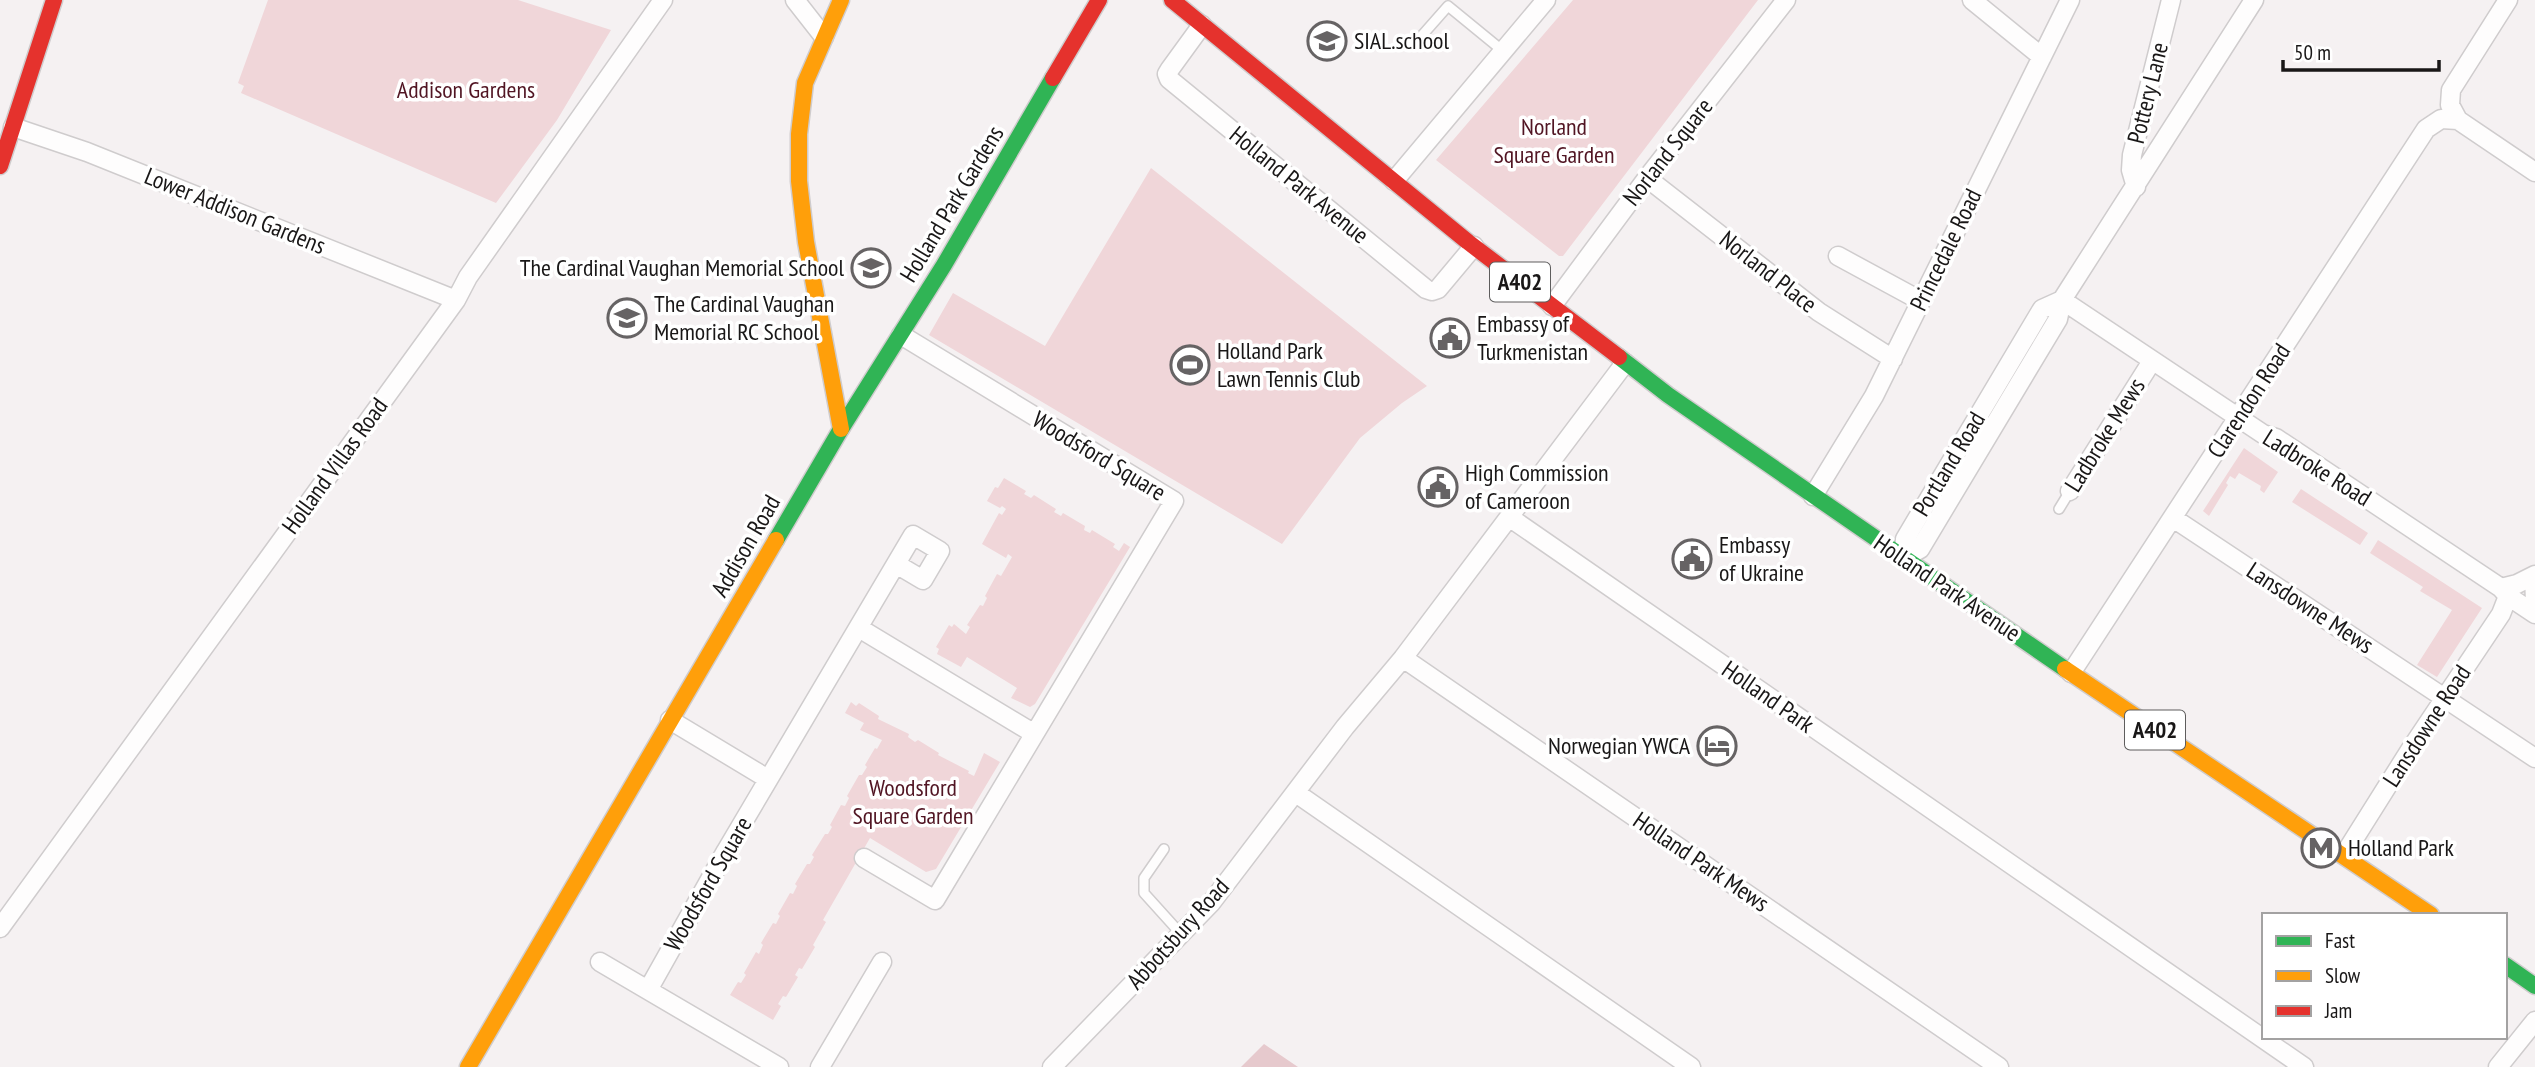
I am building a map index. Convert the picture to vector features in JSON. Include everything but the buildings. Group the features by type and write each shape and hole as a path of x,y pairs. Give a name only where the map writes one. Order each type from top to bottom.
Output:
{"main road":[{"path":"0,166 10,116 54,0"},
{"path":"841,0 805,83 799,135 799,181 806,242 841,429"},
{"name":"Holland Park Gardens","path":"841,429 901,335 1099,0"},
{"name":"Holland Park Avenue","path":"1172,0 1474,246 1625,363 2071,673 2428,913"},
{"name":"Addison Road","path":"468,1067 841,429"},
{"path":"2507,966 2535,986"}],"street":[{"name":"Holland Villas Road","path":"0,928 456,300 468,277 663,0"},
{"path":"795,0 824,37"},
{"path":"1394,181 1546,0"},
{"name":"Norland Square","path":"1552,306 1647,178 1786,0"},
{"path":"1972,0 2042,57"},
{"name":"Princedale Road","path":"1813,496 1874,396 2070,0"},
{"name":"Pottery Lane","path":"2136,187 2131,170 2132,155 2171,0"},
{"name":"Portland Road","path":"1904,558 1920,549 2058,319 2062,300 2254,0"},
{"path":"2508,0 2451,90 2450,105 2458,120 2535,172"},
{"name":"Holland Park Avenue","path":"1202,25 1170,69 1167,74 1169,79 1426,289 1438,289 1474,246"},
{"name":"Lower Addison Gardens","path":"10,116 87,152 456,300"},
{"name":"Clarendon Road","path":"2071,673 2426,129 2441,119 2458,120"},
{"name":"Norland Place","path":"1647,178 1819,312 1893,359"},
{"path":"1838,256 1921,301"},
{"name":"Ladbroke Road","path":"2062,300 2263,435 2276,438 2535,614"},
{"name":"Woodsford Square","path":"864,858 935,900 1174,500 901,335"},
{"name":"Ladbroke Mews","path":"2070,491 2152,361"},
{"path":"1625,363 1403,658 1345,727 1296,793 1691,1067"},
{"name":"Holland Park","path":"1509,517 2262,1038"},
{"name":"Lansdowne Mews","path":"2173,518 2535,758"},
{"name":"Woodsford Square","path":"648,990 768,779 896,564"},
{"path":"2505,592 2535,575 2535,602"},
{"name":"Lansdowne Road","path":"2344,855 2501,614 2505,592"},
{"path":"859,628 1033,733"},
{"name":"Holland Park Mews","path":"1403,658 1999,1067"},
{"path":"670,720 768,779"},
{"name":"Abbotsbury Road","path":"1052,1067 1211,903 1296,793"},
{"path":"820,1067 882,961"},
{"path":"600,962 779,1067"},
{"path":"2498,1067 2535,1021"},
{"name":"Holland Park","path":"2264,1039 2304,1067"}],"lane":[{"path":"1418,40 1448,6 1503,51"},
{"name":"Ladbroke Mews","path":"2059,509 2070,491"},
{"path":"1164,849 1143,878 1143,893 1181,935"}],"green space":[{"name":"Addison Gardens","path":"268,0 518,0 611,30 557,120 496,203 241,93 244,86 238,83"},
{"name":"Norland Square Garden","path":"1573,0 1758,0 1563,256 1559,256 1436,160"},
{"name":"Holland Park Lawn Tennis Club","path":"1151,168 1427,386 1360,438 1282,544 929,335 953,293 1045,346"},
{"path":"2244,448 2278,472 2264,493 2260,490 2261,486 2239,473 2235,479 2230,476 2226,483 2228,485 2209,516 2203,511"},
{"path":"1004,478 1026,491 1024,494 1031,498 1034,495 1056,509 1054,512 1061,516 1063,513 1085,526 1084,530 1090,533 1092,530 1115,544 1113,547 1119,551 1124,543 1130,547 1035,704 1030,707 1011,698 1017,688 967,657 961,667 937,654 939,649 936,647 949,625 952,627 954,624 966,634 970,627 967,625 980,605 983,606 987,598 985,596 997,574 1001,576 1012,557 1008,554 1006,558 982,544 999,513 1002,515 1006,509 987,501"},
{"path":"2301,489 2368,533 2360,545 2292,502"},
{"path":"2378,540 2482,608 2437,677 2417,665 2452,610 2420,591 2423,587 2370,553"},
{"name":"Woodsford Square Garden","path":"851,702 856,706 859,703 879,716 878,719 909,734 908,737 915,742 918,740 974,776 984,753 1000,762 936,869 926,872 870,838 823,920 826,922 813,945 815,947 802,969 799,968 795,975 798,977 786,997 783,996 778,1004 781,1006 773,1020 730,995 746,975 744,973 756,952 759,954 763,945 761,943 773,923 776,924 780,916 778,914 797,886 795,884 807,864 810,864 814,857 812,855 825,834 828,834 841,805 845,806 849,798 847,796 882,740 860,730 864,723 845,713"}],"shaded area":[{"path":"1264,1044 1298,1067 1241,1067"}],"traffic: fast":[{"path":"776,540 841,429 944,265 1053,78"},
{"path":"1619,357 1668,395 2065,669"},
{"path":"2507,966 2535,986"}],"traffic: slow":[{"path":"841,0 805,83 799,134 799,181 806,242 841,429"},
{"path":"468,1067 776,540"},
{"path":"2065,669 2428,913"}],"traffic: jam":[{"path":"0,166 54,0"},
{"path":"1053,78 1099,0"},
{"path":"1172,0 1468,242 1619,357"}],"place":[{"name":"SIAL.school","path":"1327,41"},
{"name":"The Cardinal Vaughan Memorial School","path":"871,268"},
{"name":"The Cardinal Vaughan Memorial RC School","path":"627,318"},
{"name":"Embassy of Turkmenistan","path":"1450,338"},
{"name":"Holland Park Lawn Tennis Club","path":"1190,365"},
{"name":"High Commission of Cameroon","path":"1438,487"},
{"name":"Embassy of Ukraine","path":"1692,559"},
{"name":"Norwegian YWCA","path":"1717,746"},
{"name":"Holland Park","path":"2321,848"}]}
